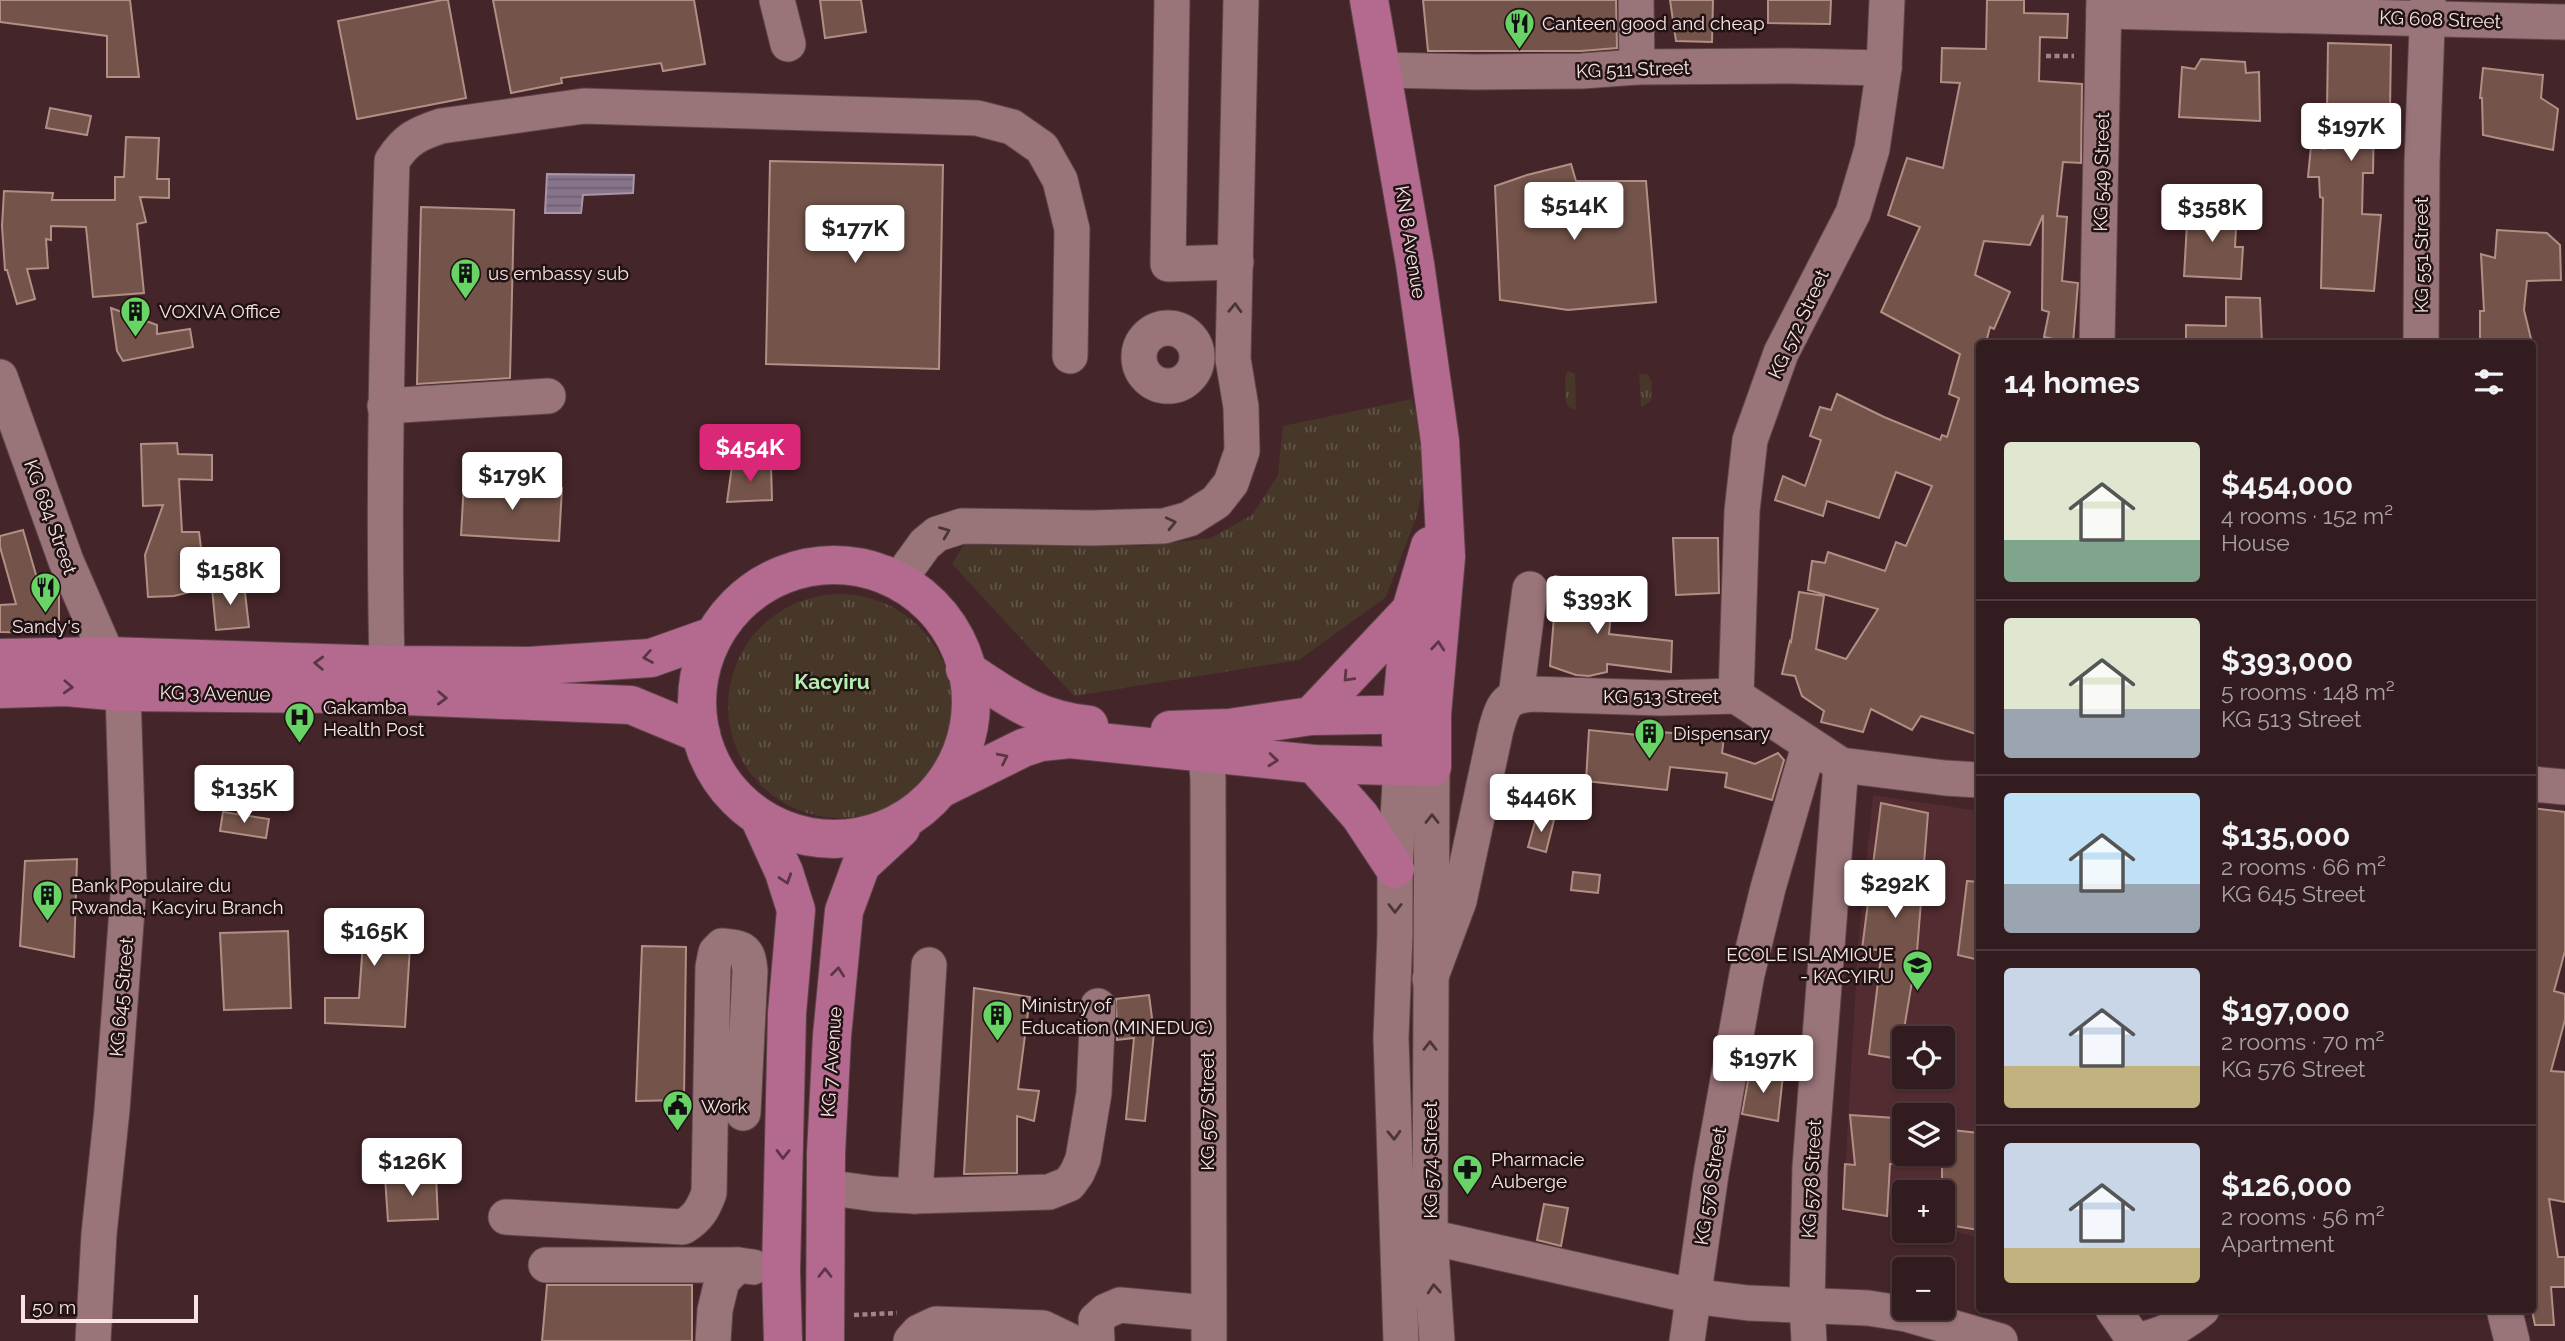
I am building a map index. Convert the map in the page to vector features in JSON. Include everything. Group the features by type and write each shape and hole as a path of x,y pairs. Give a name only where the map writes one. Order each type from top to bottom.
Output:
{"main road":[{"name":"KN 8 Avenue","path":"1369,0 1430,360 1444,486 1446,557 1417,715"},
{"name":"KN 8 Avenue","path":"1417,715 1411,610 1430,549 1444,486"},
{"path":"931,799 965,745 972,697 965,669 961,649 936,609 899,580 865,567 829,564 794,570 762,584 734,607 713,636 704,657 698,684 697,708 701,734 713,766 733,794 759,817 813,839 837,842 869,835 1023,748 1041,741 1070,739 1205,743 1273,723 1311,716 1417,715 1416,766 1314,764 1205,743 1066,723 1044,717 1018,704 965,669"},
{"path":"1311,716 1411,610"},
{"name":"KG 3 Avenue","path":"0,658 106,656 387,665 529,666 651,658 713,636"},
{"name":"KG 3 Avenue","path":"0,689 66,687 122,692 356,695 631,705 701,734"},
{"path":"1314,764 1360,816 1395,869"},
{"name":"KG 7 Avenue","path":"825,1341 825,1187 832,1036 844,911 861,865 931,799"},
{"path":"759,817 784,872 796,910 787,1013 783,1341"}],"street":[{"path":"777,0 788,44"},
{"path":"1172,0 1168,264 1236,262"},
{"path":"899,580 925,544 937,534 962,526 1164,526 1189,519 1216,502 1231,483 1242,451 1241,407 1233,359 1241,0"},
{"path":"1636,0 1637,67"},
{"name":"KG 572 Street","path":"1736,696 1742,511 1751,440 1781,353 1853,213 1872,149 1884,68 1887,0"},
{"name":"KG 608 Street","path":"2104,5 2428,9 2565,22"},
{"name":"KG 549 Street","path":"2097,340 2104,5"},
{"name":"KG 551 Street","path":"2421,340 2422,163 2428,9"},
{"name":"KG 511 Street","path":"1382,70 1542,71 1791,66 1884,68"},
{"path":"387,665 385,406 392,161 402,146 419,134 441,126 584,106 977,118 1012,128 1042,148 1060,180 1072,229 1070,356"},
{"path":"1197,359 1233,359"},
{"name":"KG 684 Street","path":"0,377 66,561 106,656"},
{"path":"385,406 548,396"},
{"path":"1523,695 1530,589"},
{"name":"KG 645 Street","path":"93,1341 99,1234 112,1110 129,883 122,692 106,656"},
{"name":"KG 513 Street","path":"1523,695 1661,698 1736,696 1841,765 1976,780"},
{"name":"KG 574 Street","path":"1430,979 1458,901 1503,706 1523,695"},
{"name":"KG 567 Street","path":"1205,743 1208,779 1208,1327"},
{"name":"KG 576 Street","path":"1687,1341 1711,1174 1747,974 1768,888 1809,746"},
{"name":"KG 578 Street","path":"1809,1341 1807,1306 1810,1167 1841,765"},
{"path":"1401,1341 1391,1038 1395,869 1416,766"},
{"name":"KG 574 Street","path":"1416,766 1430,979 1430,1237 1437,1341"},
{"path":"2536,783 2565,787"},
{"path":"915,1196 929,965"},
{"path":"825,1187 915,1196 1049,1192 1069,1184 1083,1159 1094,1093 1098,1006"},
{"path":"506,1217 683,1227 694,1221 709,1192 726,1115 784,1115"},
{"path":"1430,1237 1692,1296 1748,1303 1868,1308 1906,1314 2000,1341"},
{"path":"546,1265 737,1265 782,1271"},
{"path":"713,1341 715,1310 722,1281 737,1265"},
{"path":"1097,1341 1096,1320 1106,1311 1120,1305 1208,1327"},
{"path":"2116,1313 2136,1341 2179,1328 2197,1313"},
{"path":"2505,1313 2512,1341"},
{"path":"911,1341 919,1332 936,1324 1043,1328 1070,1341"}],"shaded area":[{"path":"547,174 634,175 633,193 583,195 581,213 545,213"},
{"name":"ECOLE ISLAMIQUE - KACYIRU","path":"1873,795 1976,811 1976,1237 1955,1231 1955,1180 1892,1180 1892,1216 1843,1209 1858,946"}],"green space":[{"path":"1568,371 1575,374 1576,409 1570,408 1566,403 1565,377"},
{"path":"1639,374 1647,374 1652,382 1651,401 1641,407"},
{"path":"1412,399 1427,464 1417,515 1386,597 1299,660 1074,696 952,564 965,543 1142,546 1211,538 1252,515 1278,475 1283,426"},
{"path":"840,594 862,596 893,607 911,619 927,635 939,653 947,673 952,706 950,728 939,759 927,777 911,793 893,805 873,813 840,818 818,816 787,805 769,793 753,777 741,759 733,739 728,706 730,684 741,653 753,635 769,619 787,607 807,599"}],"building":[{"path":"0,0 130,0 139,77 107,77 107,36 0,22"},
{"path":"448,0 466,98 357,119 338,21"},
{"path":"493,0 694,0 705,64 663,71 661,63 561,78 562,83 511,93"},
{"path":"820,0 861,0 866,32 825,38"},
{"path":"1423,0 1616,0 1617,48 1581,51 1428,51"},
{"path":"1670,0 1713,0 1712,42 1676,41"},
{"path":"1768,0 1831,0 1830,24 1768,23"},
{"path":"1987,0 2024,0 2024,13 2068,14 2067,38 2040,37 2039,81 2082,84 2081,163 2063,162 2057,216 2067,217 2062,281 2078,283 2073,340 2044,337 2049,312 2042,310 2043,215 2030,245 1984,241 1975,275 2010,292 1994,329 1990,327 1987,340 1976,340 1976,734 1921,716 1912,730 1871,709 1863,732 1821,722 1824,711 1802,696 1795,676 1782,674 1791,642 1799,592 1824,596 1816,649 1846,659 1878,609 1808,590 1812,561 1825,563 1828,552 1885,571 1896,542 1906,546 1932,486 1896,472 1879,518 1827,501 1823,516 1775,500 1783,476 1805,486 1821,440 1810,436 1820,407 1831,410 1837,394 1940,440 1942,435 1947,437 1959,398 1949,394 1960,354 1881,312 1920,227 1888,215 1907,158 1943,168 1960,83 1941,82 1942,48 1986,49"},
{"path":"2328,43 2391,45 2390,110 2374,109 2373,173 2363,173 2362,214 2381,215 2374,291 2321,288 2323,198 2320,197 2319,177 2308,177 2311,146 2325,149 2331,109 2327,109"},
{"path":"2201,59 2245,62 2246,73 2259,72 2260,121 2179,117 2182,67 2195,69"},
{"path":"2483,68 2543,75 2541,98 2558,109 2553,150 2483,135 2480,98"},
{"path":"50,108 91,116 87,135 46,128"},
{"path":"126,137 159,138 157,179 169,179 169,198 140,197 146,222 137,224 144,293 93,297 86,227 51,226 51,240 46,239 48,268 27,269 35,299 17,304 5,270 2,226 4,191 53,193 52,200 115,200 115,177 124,177"},
{"path":"770,161 943,165 939,369 766,364"},
{"path":"1571,164 1576,181 1646,181 1656,302 1568,310 1500,300 1495,186"},
{"path":"2188,206 2237,209 2235,247 2243,247 2241,279 2184,276"},
{"name":"us embassy sub","path":"421,207 514,210 510,378 417,384"},
{"path":"2497,230 2547,233 2560,245 2561,280 2527,281 2524,310 2531,340 2480,340 2480,311 2484,311 2481,254 2495,258"},
{"path":"2226,297 2260,298 2262,340 2186,340 2186,325 2226,326"},
{"name":"VOXIVA Office","path":"111,308 157,325 157,334 190,329 193,347 123,361 117,351"},
{"path":"177,443 178,454 212,455 212,480 179,479 182,532 199,532 206,588 174,596 148,597 145,555 163,505 143,506 141,444"},
{"path":"771,465 772,500 727,502 732,466"},
{"path":"464,482 562,488 559,541 461,535"},
{"path":"23,530 41,592 59,594 59,633 0,632 0,605 16,604 0,547 0,536"},
{"path":"1673,538 1718,538 1719,593 1676,595"},
{"path":"1555,576 1595,583 1589,600 1612,600 1609,634 1672,641 1671,672 1607,664 1607,672 1589,676 1576,675 1550,666"},
{"path":"244,584 249,627 216,630 212,588"},
{"path":"1639,722 1660,723 1660,732 1724,737 1722,753 1755,764 1778,753 1784,760 1772,800 1725,787 1727,773 1670,767 1667,790 1586,781 1589,730 1638,735"},
{"path":"1881,803 1928,813 1917,952 1905,1026 1892,1026 1892,1058 1869,1054 1882,950 1862,949"},
{"path":"2536,808 2565,812 2565,951 2554,991 2565,994 2565,1020 2551,1071 2565,1072 2565,1202 2549,1199 2558,1257 2565,1257 2565,1287 2551,1287 2554,1325 2535,1325 2532,1313 2536,1313"},
{"path":"223,812 269,819 266,838 220,831"},
{"path":"1537,815 1554,820 1546,852 1528,847"},
{"name":"Bank Populaire du Rwanda, Kacyiru Branch","path":"77,859 74,957 20,946 25,861"},
{"path":"1573,872 1600,875 1598,893 1571,890"},
{"path":"1967,881 1976,882 1976,959 1958,955"},
{"path":"332,910 412,914 405,1027 325,1023 325,998 359,998 363,942 328,939"},
{"path":"288,931 291,1008 224,1010 220,933"},
{"path":"642,946 686,947 684,1100 636,1101"},
{"name":"Ministry of Education (MINEDUC)","path":"974,988 1030,997 1018,1089 1039,1091 1034,1121 1017,1116 1017,1173 964,1174"},
{"path":"1149,995 1154,1033 1145,1121 1126,1119 1134,1038 1117,1040 1116,999"},
{"path":"1750,1070 1783,1075 1778,1121 1742,1114"},
{"path":"1850,1115 1892,1118 1892,1164 1887,1216 1843,1209 1845,1164 1855,1165"},
{"path":"1955,1130 1976,1133 1976,1230 1955,1226 1955,1180 1942,1180 1942,1166 1955,1166"},
{"path":"436,1175 438,1219 388,1221 385,1177"},
{"path":"1544,1204 1568,1208 1561,1246 1537,1240"},
{"path":"547,1285 692,1285 692,1341 542,1341"}],"place":[{"name":"Canteen good and cheap","path":"1519,50"},
{"name":"us embassy sub","path":"465,300"},
{"name":"VOXIVA Office","path":"136,338"},
{"name":"Sandy's","path":"46,614"},
{"name":"Gakamba Health Post","path":"300,745"},
{"name":"Dispensary","path":"1650,760"},
{"name":"Bank Populaire du Rwanda, Kacyiru Branch","path":"48,923"},
{"name":"ECOLE ISLAMIQUE - KACYIRU","path":"1917,992"},
{"name":"Ministry of Education (MINEDUC)","path":"998,1043"},
{"name":"Work","path":"678,1133"},
{"name":"Pharmacie Auberge","path":"1468,1197"}],"district":[{"name":"Kacyiru","path":"832,682"}]}
